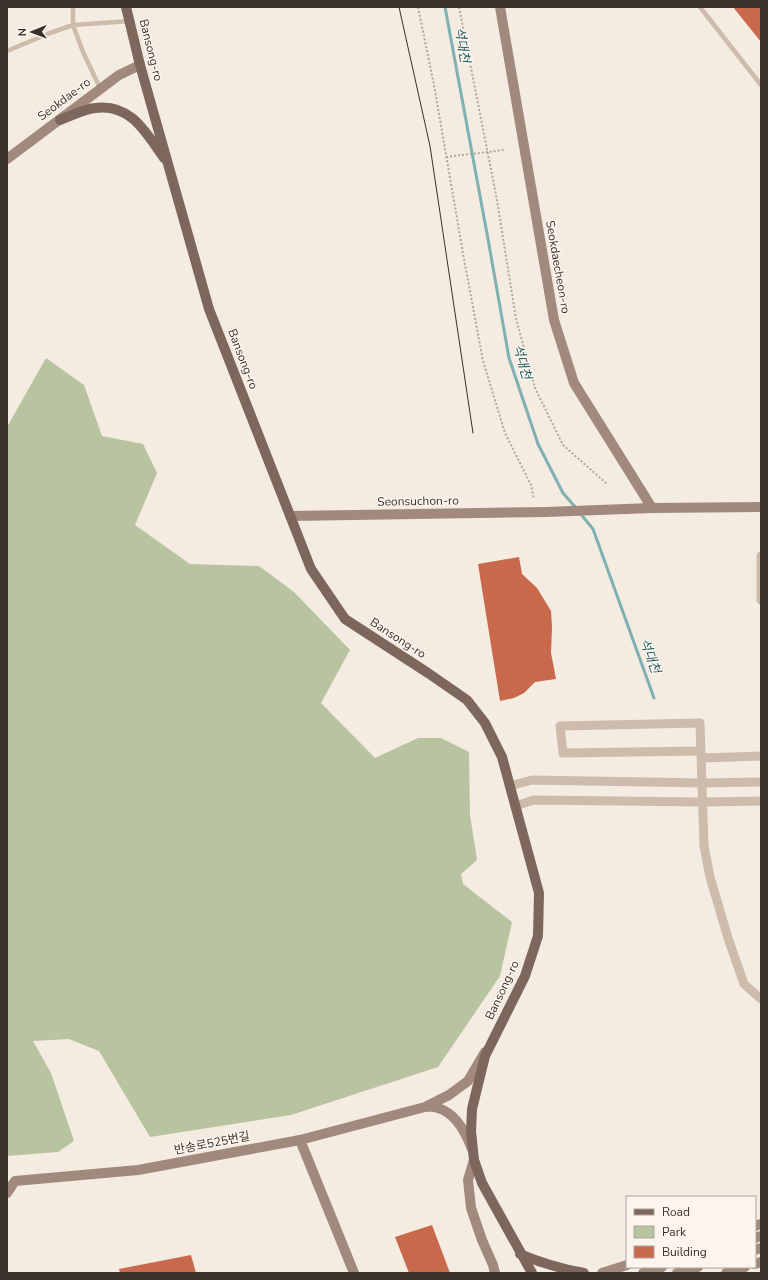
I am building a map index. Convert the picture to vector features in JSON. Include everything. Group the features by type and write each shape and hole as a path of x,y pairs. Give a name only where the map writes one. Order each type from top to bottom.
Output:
{"main road":[{"name":"Bansong-ro","path":"126,7 140,65 209,308 310,569 345,619 467,700 485,723 502,757 539,893 538,936 526,976 485,1056 472,1109 471,1131 473,1155 482,1183 520,1254 532,1273"},
{"name":"Seokdaecheon-ro","path":"500,7 554,320 574,383 652,508"},
{"name":"Seokdae-ro","path":"7,159 119,74 140,65"},
{"path":"60,120 95,108 111,108 121,110 131,116 138,123 168,164"},
{"path":"652,508 761,507"},
{"name":"Seonsuchon-ro","path":"290,516 546,512 652,508"},
{"path":"425,1107 449,1095 468,1081 490,1045"},
{"path":"425,1107 437,1107 448,1112 464,1132 473,1155 468,1180 471,1208 495,1273"},
{"name":"반송로525번길","path":"7,1193 15,1181 138,1170 300,1140 425,1107"},
{"path":"300,1140 354,1273"},
{"path":"520,1254 562,1269 584,1273"},
{"path":"602,1273 626,1265"},
{"path":"643,1273 659,1268"},
{"path":"677,1273 694,1268"},
{"path":"726,1273 742,1268"}],"street":[{"path":"761,556 761,600"},
{"path":"761,756 701,754 563,753 560,726 700,723 701,754 703,783 704,846 710,877 728,938 744,984 761,999"},
{"path":"510,786 532,780 703,783 761,782"},
{"path":"515,806 534,800 703,802 761,801"}],"lane":[{"path":"73,7 73,25 83,52 100,88"},
{"path":"700,7 761,85"},
{"path":"7,51 73,25 130,21"}],"path":[{"path":"418,7 434,85 484,362 505,433 531,485 534,499"},
{"path":"459,7 497,200 516,319 535,388 563,445 607,484"},
{"path":"446,157 504,150"}],"green space":[{"path":"46,358 84,385 102,436 143,444 157,473 135,525 190,564 259,566 294,592 350,650 321,703 375,758 418,738 441,738 469,752 470,815 477,860 461,874 463,884 512,922 500,976 438,1067 291,1115 150,1137 99,1051 69,1039 33,1041 51,1073 74,1141 58,1152 7,1156 7,427"}],"building":[{"path":"733,7 761,7 761,42"},
{"path":"519,557 522,574 537,588 551,611 551,653 556,679 535,682 524,693 514,698 500,701 478,564"},
{"path":"432,1225 450,1273 409,1273 395,1237"},
{"path":"191,1255 196,1273 120,1273 119,1269"}],"waterway":[{"name":"석대천","path":"445,7 509,358 538,444 563,493 576,508"},
{"name":"석대천","path":"579,512 593,529 654,698"}],"tram line":[{"path":"399,7 430,146 473,433"}]}
